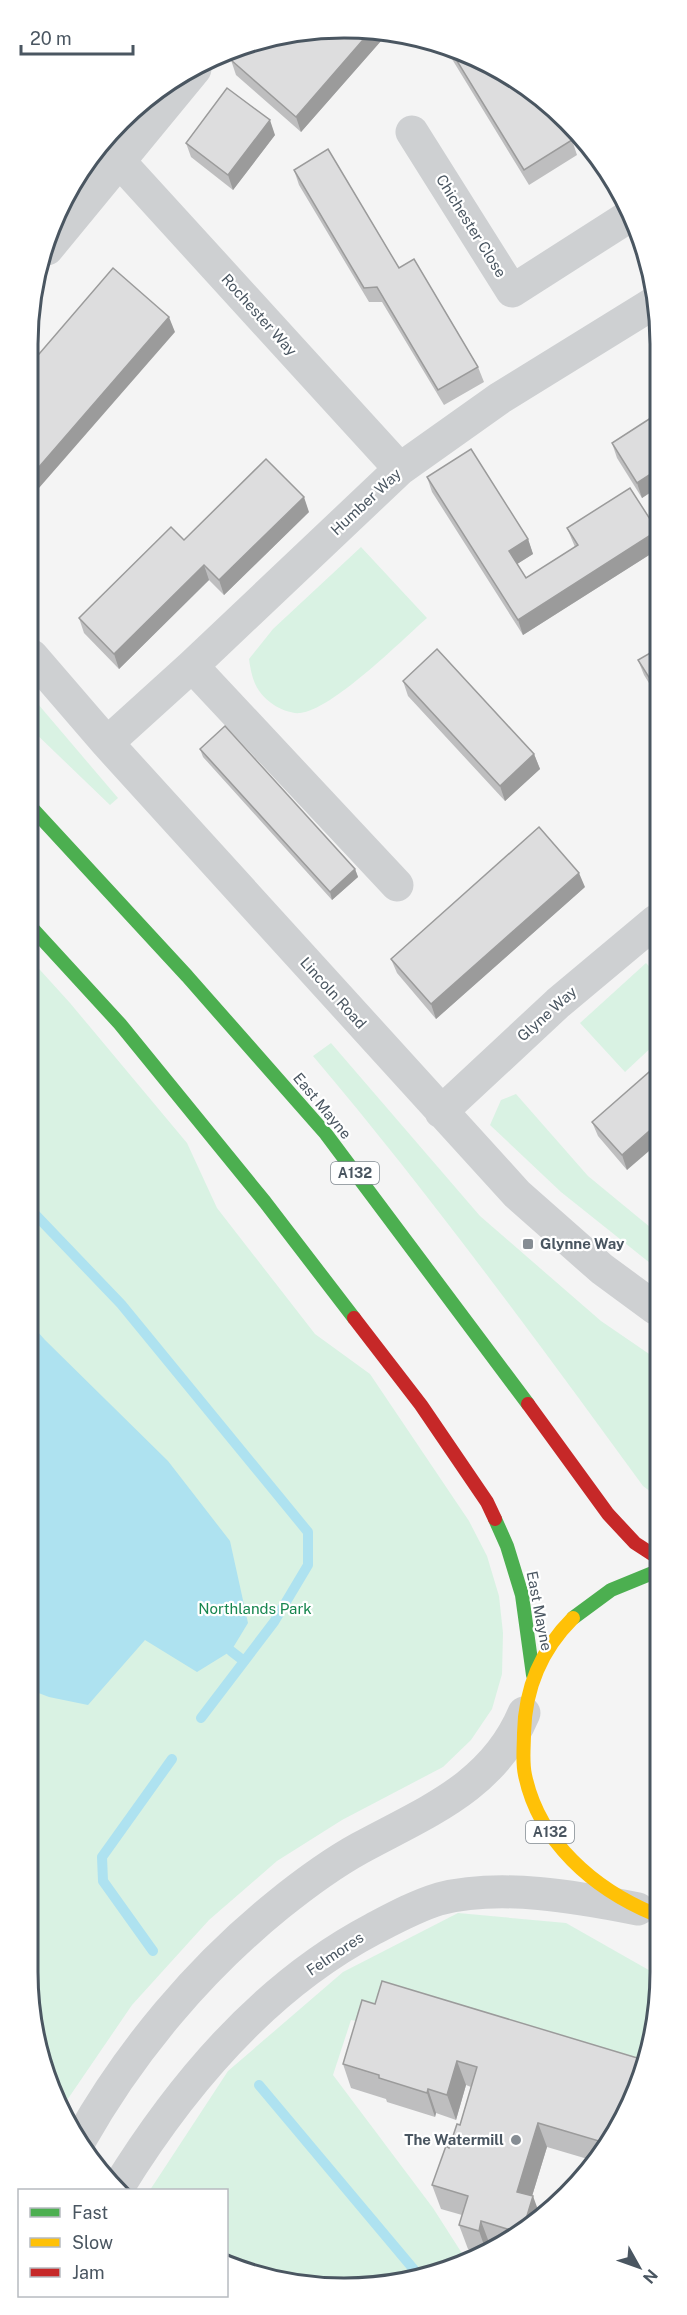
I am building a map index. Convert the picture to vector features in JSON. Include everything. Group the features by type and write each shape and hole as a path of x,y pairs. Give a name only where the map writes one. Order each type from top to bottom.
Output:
{"main road":[{"name":"East Mayne","path":"38,815 187,976 326,1134 475,1330 608,1514 634,1544 650,1553"},
{"name":"East Mayne","path":"38,935 120,1024 265,1202 426,1412 488,1502 507,1546 522,1595 533,1675"},
{"name":"A132","path":"648,1912 601,1887 562,1851 540,1817 525,1775 524,1713 533,1675 550,1644 570,1622 619,1585 650,1574"}],"street":[{"path":"60,228 111,153 178,86"},
{"name":"Chichester Close","path":"412,132 512,291 623,220"},
{"name":"Rochester Way","path":"111,153 400,470"},
{"name":"Humber Way","path":"107,743 400,470 500,398 647,307"},
{"name":"Lincoln Road","path":"38,663 107,743 517,1194 602,1269 650,1304"},
{"path":"192,666 397,885"},
{"name":"Glyne Way","path":"441,1112 558,1003 650,926"},
{"path":"84,2133 144,2043 244,1934 278,1905 335,1863 433,1809 478,1778 507,1747 524,1713"},
{"name":"Felmores","path":"122,2182 161,2123 190,2085 256,2013 323,1959 387,1921 440,1899 470,1894 547,1895 579,1898 648,1912"}],"green space":[{"path":"361,547 427,618 366,673 330,700 314,709 300,713 279,708 259,691 253,680 249,659 273,629"},
{"path":"38,704 118,798 110,805 38,736"},
{"path":"646,963 650,967 650,1049 625,1072 580,1023"},
{"name":"Northlands Park","path":"38,968 187,1143 217,1208 315,1334 370,1374 469,1521 487,1556 499,1596 503,1633 502,1674 492,1709 471,1740 443,1767 342,1820 277,1861 209,1920 132,2005 66,2101 48,2051 38,1992"},
{"path":"331,1043 480,1216 601,1321 650,1355 650,1491 643,1486 441,1214 313,1056"},
{"path":"516,1094 588,1176 650,1227 650,1263 561,1192 490,1125 501,1100"},
{"path":"458,1913 566,1923 650,1971 644,2031 630,2079 351,2020 333,2075 433,2208 462,2254 403,2272 344,2278 284,2272 228,2255 228,2189 151,2189 228,2071 343,1972"}],"water":[{"path":"38,1332 168,1461 230,1541 248,1623 231,1651 197,1672 145,1640 88,1705 38,1693"}],"building":[{"path":"323,38 365,38 296,117 231,60 284,43"},
{"path":"456,59 514,89 545,113 572,140 524,170"},
{"path":"227,88 270,120 228,175 186,143"},
{"path":"328,149 399,268 414,259 478,367 438,390 377,287 364,288 294,170"},
{"path":"113,268 169,317 38,468 38,355"},
{"path":"650,419 650,475 637,483 612,443"},
{"path":"471,449 528,539 509,551 526,578 578,545 567,528 630,488 650,519 650,535 518,620 427,477"},
{"path":"266,459 304,497 219,580 204,565 114,654 79,618 171,527 184,540"},
{"path":"437,649 534,754 500,786 403,681"},
{"path":"650,653 650,679 638,660"},
{"path":"225,726 355,869 330,892 200,749"},
{"path":"539,827 579,873 431,1004 391,959"},
{"path":"650,1071 650,1130 622,1155 592,1122"},
{"path":"382,1981 637,2058 618,2107 599,2141 538,2123 517,2192 533,2196 527,2216 508,2229 481,2221 479,2231 459,2225 468,2196 432,2185 446,2146 449,2148 457,2124 460,2125 477,2067 457,2061 447,2095 428,2089 427,2093 343,2064 362,2000 375,2004"}],"waterway":[{"path":"38,1217 121,1304 308,1532 308,1565 274,1622 201,1718"},
{"path":"231,1651 244,1661"},
{"path":"153,1951 103,1881 102,1857 172,1759"},
{"path":"259,2085 414,2269"}],"traffic: fast":[{"path":"38,815 187,976 326,1134 528,1404"},
{"path":"38,935 120,1024 265,1202 354,1318"},
{"path":"495,1519 507,1546 522,1595 533,1675"},
{"path":"573,1618 611,1590 650,1574"}],"traffic: slow":[{"path":"573,1618 552,1643 532,1685 525,1716 523,1760 525,1775 532,1799 543,1821 556,1842 572,1860 610,1891 650,1912"}],"traffic: jam":[{"path":"354,1318 421,1405 487,1502 495,1519"},
{"path":"528,1404 608,1514 635,1543 650,1553"}],"place":[{"name":"Glynne Way","path":"528,1244"},
{"name":"The Watermill","path":"516,2140"}]}
